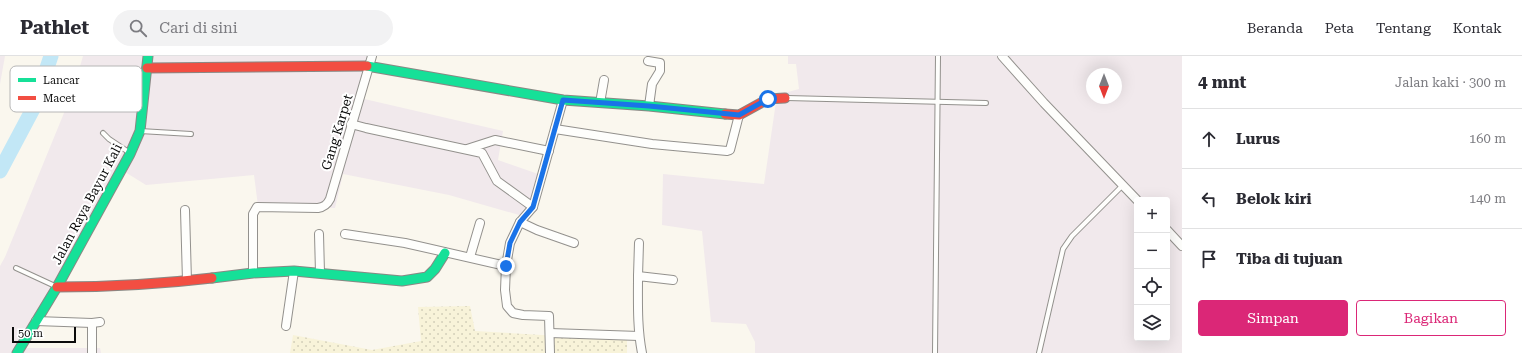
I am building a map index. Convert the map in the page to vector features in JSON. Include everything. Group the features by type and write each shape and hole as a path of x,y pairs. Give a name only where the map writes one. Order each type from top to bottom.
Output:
{"street":[{"name":"Jalan Raya Bayur Kali","path":"17,353 57,288 130,154 140,131 148,56"},
{"name":"Gang Karpet","path":"253,273 253,214 257,206 323,208 330,199 372,56"},
{"path":"1002,56 1044,103 1134,197"},
{"path":"648,61 660,63 660,71 652,84 649,106"},
{"path":"147,68 369,66 563,100 649,106 739,115 768,99 785,98"},
{"path":"600,103 604,80"},
{"path":"550,353 549,316 513,313 507,306 505,290 506,266 510,243 520,222 533,207 563,100"},
{"path":"555,129 652,144 728,151 730,150 739,115"},
{"path":"351,124 482,153 497,181 533,207"},
{"path":"465,149 495,140 549,151"},
{"path":"184,210 186,281"},
{"path":"520,222 537,230 574,243"},
{"path":"470,257 480,223"},
{"path":"1170,233 1182,246"},
{"path":"319,234 320,272"},
{"path":"345,234 405,243 506,266"},
{"path":"639,243 639,336 642,353"},
{"path":"57,288 186,281 253,273 294,271 320,272 402,281 427,277 445,253"},
{"path":"286,326 294,271"},
{"path":"638,276 673,280"},
{"path":"36,321 96,322 92,353"},
{"path":"550,326 639,336"}],"lane":[{"path":"935,353 938,56"},
{"path":"785,98 986,103"},
{"path":"140,131 191,134"},
{"path":"102,132 130,154"},
{"path":"1039,353 1063,249 1072,236 1122,186"},
{"path":"16,268 57,288"}],"shaded area":[{"path":"0,56 5,56 0,84"},
{"path":"83,56 372,56 360,98 503,131 498,160 541,175 526,217 449,195 343,174 335,208 258,206 254,175 146,185 125,172 24,348 100,348 101,353 0,353 0,266 64,112 142,112 142,66 80,66"},
{"path":"788,56 1182,56 1182,353 755,353 755,342 746,324 711,322 702,231 662,225 663,174 764,184 777,95 799,89 796,64 788,64"},
{"path":"470,306 475,331 627,340 627,353 290,353 293,335 372,350 421,341 418,307"}],"waterway":[{"path":"48,66 51,56"},
{"path":"0,171 31,112"}],"traffic: fast":[{"path":"17,353 57,287 130,154 140,131 148,56"},
{"path":"367,66 563,100 649,106 725,114"},
{"path":"212,278 253,273 294,271 402,281 427,277 435,269 445,253"}],"traffic: jam":[{"path":"147,68 367,66"},
{"path":"725,114 739,115 768,99 785,98"},
{"path":"57,287 135,285 212,278"}],"route":[{"path":"506,266 510,243 520,222 533,207 563,100 649,106 739,115 768,99"}]}
